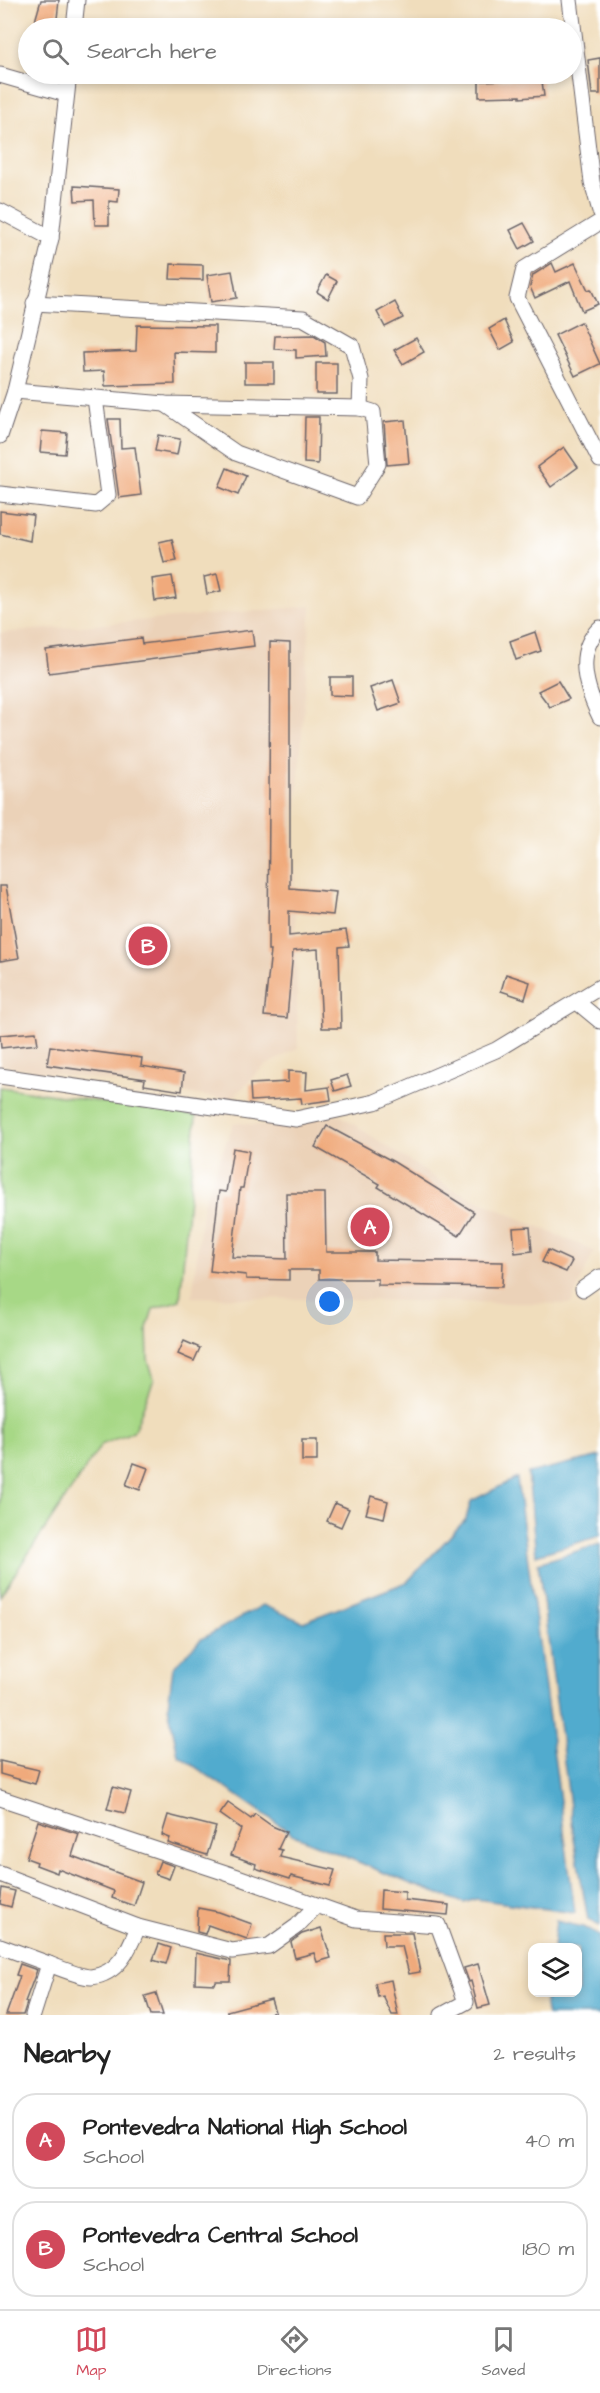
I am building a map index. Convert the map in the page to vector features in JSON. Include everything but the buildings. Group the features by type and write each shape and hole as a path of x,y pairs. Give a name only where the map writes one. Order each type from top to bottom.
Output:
{"street":[{"path":"75,18 77,0"},
{"path":"570,0 572,18"},
{"path":"0,75 18,80"},
{"path":"31,84 66,94"},
{"path":"0,436 15,391 51,238 68,84"},
{"path":"580,84 592,182 600,211"},
{"path":"0,211 51,238"},
{"path":"600,222 524,269 517,298 600,460"},
{"path":"34,303 303,318 352,346 361,379 360,408"},
{"path":"15,391 165,404 360,408 373,412 378,464 357,497 236,453 165,404"},
{"path":"0,494 96,505 108,495 95,398"},
{"path":"600,628 593,634 584,657 588,694 600,717"},
{"path":"0,1076 296,1119 375,1102 496,1050 600,987"},
{"path":"577,1002 600,1021"},
{"path":"583,1289 600,1277"},
{"path":"0,1798 356,1919 438,1924 466,2002 442,2015"},
{"path":"0,1874 138,1927 232,1951 269,1946 297,1926 316,1906"},
{"path":"0,1946 49,1965 90,1977 112,1970 126,1956 138,1927"},
{"path":"33,2015 49,1965"}],"shaded area":[{"path":"311,606 294,845 298,1048 262,1068 231,1100 0,1065 0,633"},
{"path":"340,1115 450,1188 594,1251 571,1304 192,1297 203,1204 234,1122 264,1126"}],"green space":[{"path":"0,1087 196,1116 180,1300 153,1309 147,1328 148,1359 154,1379 134,1431 101,1445 0,1596"}],"water":[{"path":"600,1456 600,1536 536,1555 528,1473"},
{"path":"517,1478 575,1913 476,1899 464,1903 411,1884 296,1836 178,1755 168,1706 173,1668 201,1639 263,1605 303,1622 407,1582 466,1519 471,1501"},
{"path":"600,1544 600,1926 588,1920 575,1845 538,1563"},
{"path":"556,1921 583,1927 600,1936 600,2015 547,2015 546,1997 582,1997 582,1943 553,1943"}],"place":[{"name":"Pontevedra Central School","path":"148,946"},
{"name":"Pontevedra National High School","path":"370,1227"}]}
